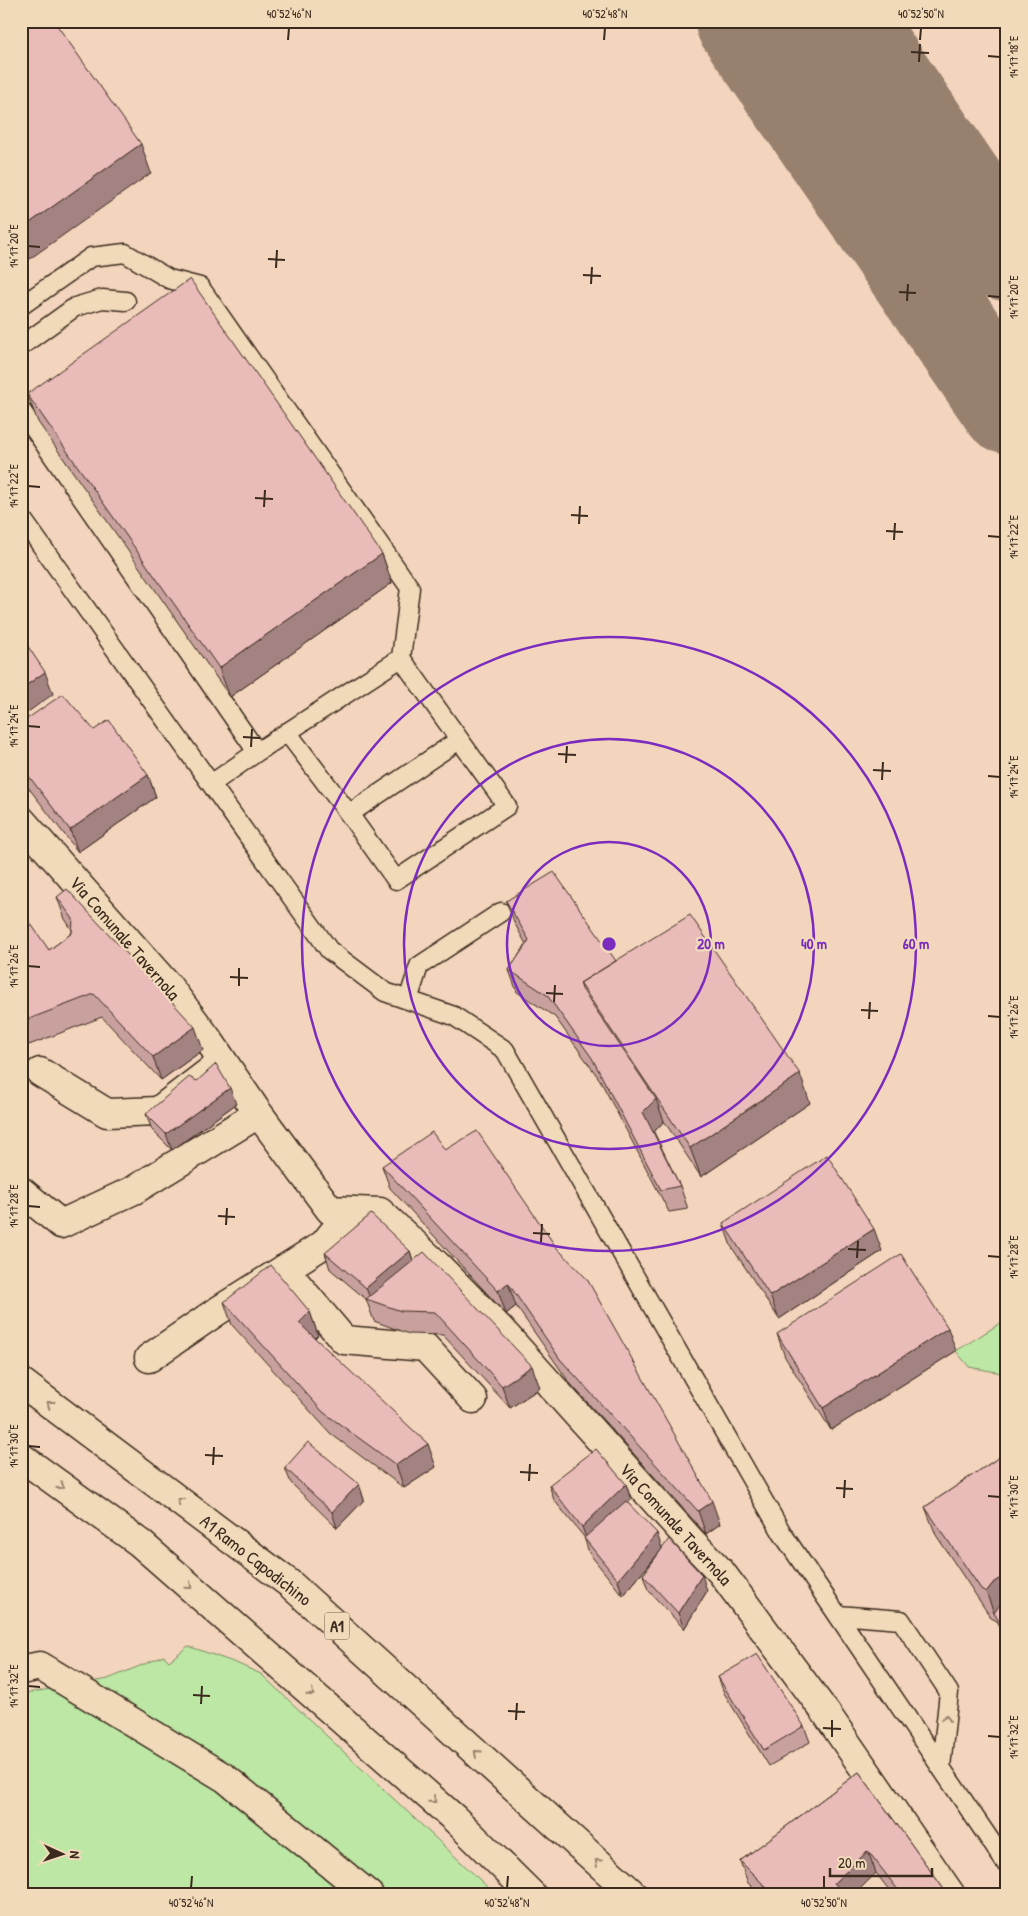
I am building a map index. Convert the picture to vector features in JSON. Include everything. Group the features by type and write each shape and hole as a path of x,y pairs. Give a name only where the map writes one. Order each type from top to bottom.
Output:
{"main road":[{"name":"Via Comunale Tavernola","path":"21,820 168,986 210,1042 258,1114 330,1210 380,1212 437,1265 502,1331 692,1542 722,1572 826,1713 951,1895"},
{"path":"40,1072 108,1114 158,1111 222,1062"},
{"path":"21,1191 61,1224 134,1190 258,1114"},
{"path":"149,1358 324,1244 349,1212"},
{"path":"284,1269 344,1340 425,1347 473,1399"},
{"name":"A1 Ramo Capodichino","path":"21,1382 290,1584 634,1895"},
{"path":"21,1457 140,1543 455,1819 532,1895"},
{"path":"21,1670 40,1666 225,1778 369,1895"}],"lane":[{"path":"21,306 92,257 125,254 169,279 200,287 410,588 401,658 507,806 396,880 288,732"},
{"path":"21,346 75,306 102,298 126,302"},
{"path":"21,410 257,752"},
{"path":"21,517 329,950 385,992 454,1016 505,1050 782,1533 1007,1865"},
{"path":"211,784 401,658"},
{"path":"349,814 460,740"},
{"path":"408,1000 419,966 501,912"},
{"path":"838,1615 900,1620 948,1692 941,1767"}],"green space":[{"path":"1007,1319 1007,1374 969,1367 956,1351"},
{"path":"188,1646 261,1674 496,1895 21,1895 21,1694 108,1679 164,1656 169,1661"}],"building":[{"path":"21,21 54,21 141,144 21,229"},
{"path":"190,279 382,554 219,668 27,394"},
{"path":"21,636 45,672 21,689"},
{"path":"63,694 94,730 109,720 148,775 70,830 21,766 21,723"},
{"path":"554,872 616,961 580,983 582,989 656,1099 643,1112 680,1186 661,1190 592,1058 547,995 509,970 529,940 506,901"},
{"path":"67,889 195,1027 153,1057 94,994 21,1022 21,916 24,914 49,950 72,933 73,919 57,897"},
{"path":"690,915 800,1074 690,1148 580,983"},
{"path":"216,1064 230,1088 166,1134 146,1114 189,1077 197,1081"},
{"path":"477,1131 556,1247 587,1279 712,1501 698,1511 560,1359 508,1283 498,1291 382,1166 432,1132 445,1150"},
{"path":"827,1155 874,1229 770,1296 723,1223"},
{"path":"371,1214 410,1251 366,1288 325,1253"},
{"path":"424,1252 532,1366 502,1386 435,1312 401,1311 366,1299"},
{"path":"901,1254 948,1328 823,1408 777,1334"},
{"path":"271,1265 310,1312 299,1323 428,1444 396,1465 323,1412 224,1302"},
{"path":"308,1442 359,1484 332,1512 285,1468"},
{"path":"596,1449 626,1484 582,1527 549,1485"},
{"path":"1007,1452 1007,1574 994,1582 986,1592 981,1589 925,1507"},
{"path":"626,1501 657,1533 618,1580 584,1538"},
{"path":"669,1539 702,1575 678,1613 643,1575"},
{"path":"1001,1603 1007,1611 1007,1634 994,1613"},
{"path":"757,1654 804,1726 764,1750 718,1677"},
{"path":"859,1772 948,1895 902,1895 868,1851 834,1883 846,1895 774,1895 740,1861"}],"taxiway":[{"path":"741,21 1007,407"},
{"path":"847,21 1007,255"}]}
